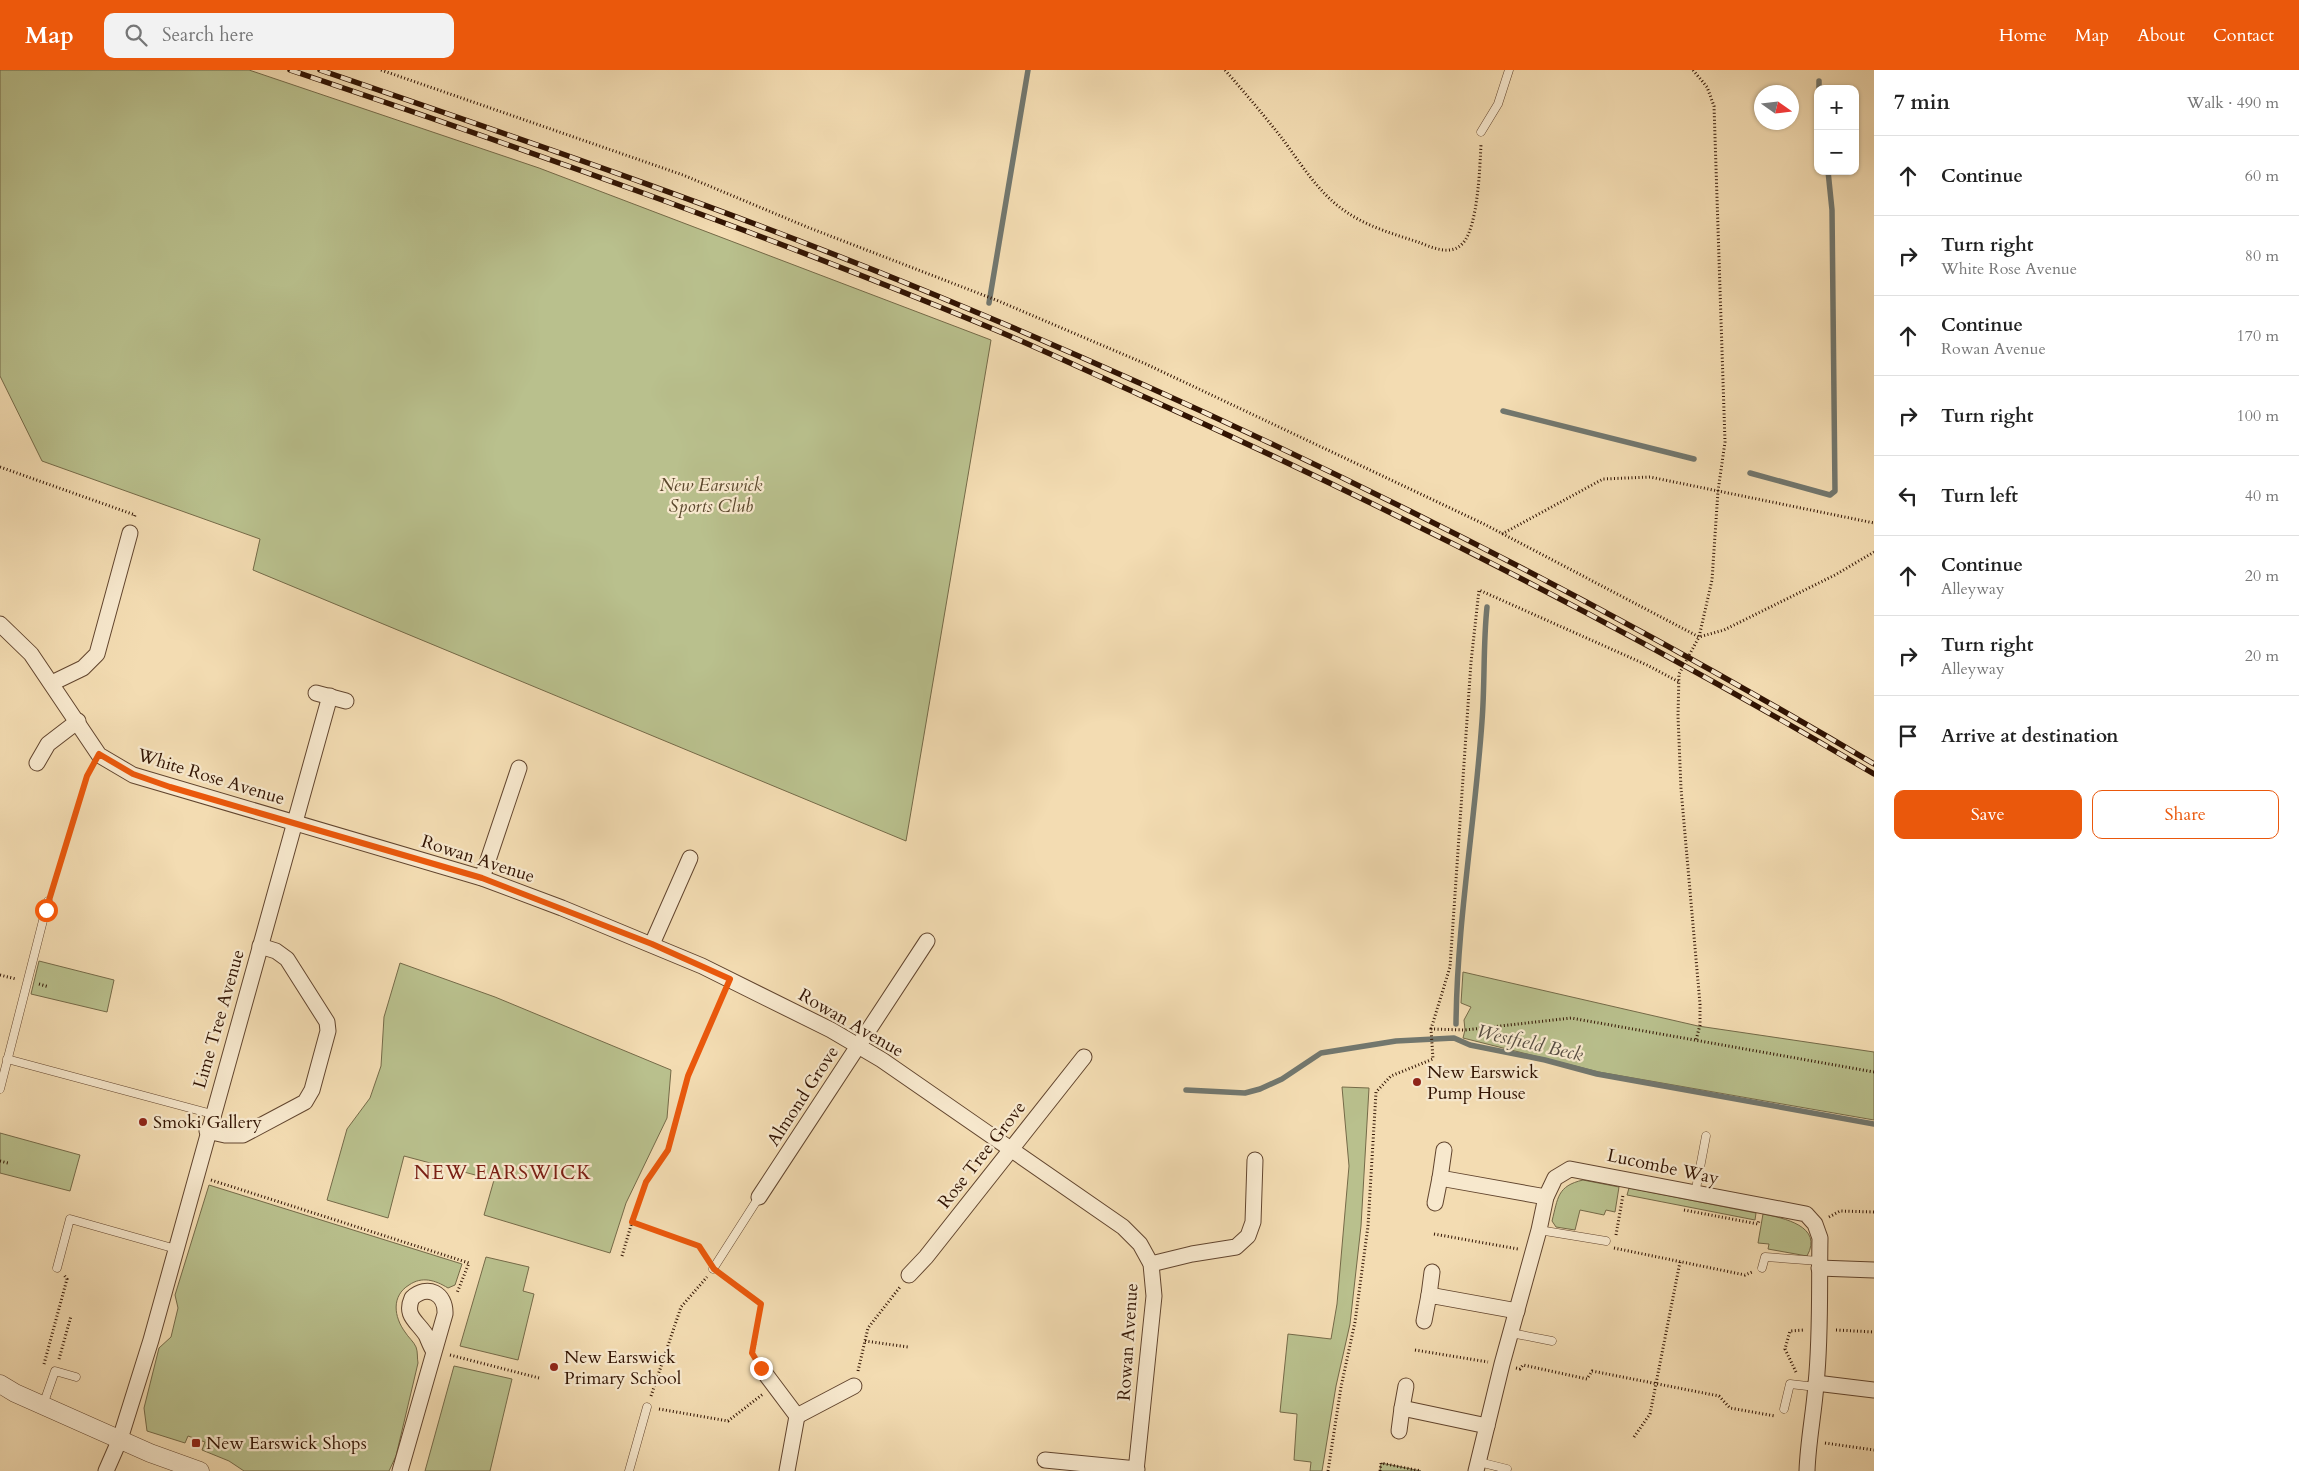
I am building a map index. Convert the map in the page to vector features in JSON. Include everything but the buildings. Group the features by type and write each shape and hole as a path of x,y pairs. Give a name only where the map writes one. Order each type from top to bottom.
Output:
{"street":[{"path":"52,684 84,668 97,654 130,533"},
{"name":"White Rose Avenue","path":"0,624 31,654 99,754 133,774 294,822"},
{"name":"Lime Tree Avenue","path":"106,1471 120,1439 176,1249 207,1131 294,822 323,695 346,701"},
{"path":"37,764 48,744 78,722"},
{"path":"482,878 519,768"},
{"name":"Rowan Avenue","path":"294,822 482,878 652,944 730,979 859,1046 882,1060 1123,1227 1140,1244 1151,1264 1154,1296 1137,1470 1045,1460"},
{"path":"652,944 690,858"},
{"name":"Almond Grove","path":"759,1197 927,941"},
{"path":"207,1131 226,1135 243,1135 305,1102 312,1090 328,1031 327,1022 287,960 276,951 260,946"},
{"name":"Rose Tree Grove","path":"909,1275 926,1257 1084,1057"},
{"path":"1435,1203 1444,1150"},
{"path":"1151,1264 1192,1254 1236,1247 1248,1236 1253,1222 1255,1160"},
{"name":"Lucombe Way","path":"1478,1466 1510,1332 1534,1249 1546,1197 1555,1178 1570,1169 1806,1214 1815,1224"},
{"path":"1440,1178 1546,1197"},
{"path":"1807,1471 1808,1441 1816,1385 1820,1238 1815,1224"},
{"path":"1819,1265 1874,1270"},
{"path":"1424,1320 1432,1272"},
{"path":"400,1471 445,1307 440,1296 429,1291 417,1294 409,1304 410,1317 426,1335 433,1350"},
{"path":"1428,1295 1517,1311"},
{"path":"761,1368 797,1416 787,1471"},
{"path":"0,1384 120,1439 200,1471"},
{"path":"1816,1385 1874,1390"},
{"path":"797,1416 854,1386"},
{"path":"1399,1431 1406,1386"},
{"path":"1402,1408 1487,1426"}],"lane":[{"path":"1481,132 1498,104 1509,70"},
{"path":"0,1089 48,901"},
{"path":"7,1059 212,1114"},
{"path":"1695,1194 1706,1136"},
{"path":"714,1269 759,1197"},
{"path":"56,1268 70,1219 176,1249"},
{"path":"1539,1230 1606,1241"},
{"path":"1762,1268 1765,1256 1819,1265"},
{"path":"1510,1332 1552,1341"},
{"path":"43,1405 55,1371 76,1377"},
{"path":"1784,1409 1790,1384 1816,1385"},
{"path":"629,1471 633,1445 647,1407"},
{"path":"1478,1466 1508,1469"}],"path":[{"path":"381,70 683,175 996,300 1146,364 1330,450 1501,534 1699,637 1724,630 1835,575 1874,552"},
{"path":"1225,70 1279,135 1321,190 1344,211 1374,227 1435,249 1450,251 1463,243 1470,227 1479,185 1481,132"},
{"path":"1693,70 1707,88 1714,106 1725,403 1725,442 1718,491 1712,580 1699,637 1679,674 1678,716 1681,789 1700,1004 1700,1025 1696,1040"},
{"path":"0,467 135,515 130,533"},
{"path":"1501,534 1603,480 1650,477 1874,523"},
{"path":"1328,1471 1341,1387 1355,1322 1368,1226 1376,1092 1391,1076 1433,1059 1431,1030 1450,967 1471,662 1479,590 1639,661 1679,682"},
{"path":"48,901 87,776 99,754"},
{"path":"622,1256 646,1182 668,1150 688,1076 730,979"},
{"path":"1431,1030 1465,1030 1572,1018 1874,1072"},
{"path":"0,1161 8,1163"},
{"path":"196,1176 469,1263 457,1294 445,1307"},
{"path":"1626,1179 1614,1248 1744,1275 1762,1268"},
{"path":"1815,1224 1840,1211 1874,1212"},
{"path":"632,1222 699,1246 714,1269 761,1304 752,1353 761,1368"},
{"path":"1434,1234 1524,1250 1525,1247 1534,1249"},
{"path":"1634,1437 1650,1414 1680,1262"},
{"path":"42,1373 67,1279 56,1268"},
{"path":"714,1269 681,1307 647,1407 728,1421 774,1385"},
{"path":"854,1386 868,1328 909,1275"},
{"path":"55,1371 71,1316"},
{"path":"865,1341 908,1347"},
{"path":"433,1350 539,1378"},
{"path":"1415,1350 1502,1364 1520,1369 1523,1366 1587,1380 1592,1371 1719,1396 1730,1408 1776,1417"},
{"path":"1808,1441 1874,1450"},
{"path":"1380,1471 1381,1463 1421,1471"}],"green space":[{"name":"New Earswick Sports Club","path":"0,70 249,70 539,168 991,340 906,841 253,570 260,539 42,461 0,376"},
{"path":"39,961 114,980 107,1012 31,994"},
{"path":"400,963 495,997 671,1070 667,1118 626,1203 610,1253 484,1215 494,1180 404,1156 388,1218 327,1200 347,1129 370,1098 381,1066 384,1017"},
{"path":"1463,972 1698,1026 1874,1052 1874,1120 1599,1072 1463,1038 1465,1030 1464,1020 1471,1007 1461,1003"},
{"path":"1342,1087 1369,1088 1361,1226 1350,1324 1336,1386 1322,1471 1310,1471 1311,1462 1294,1460 1297,1414 1280,1412 1288,1334 1331,1339 1337,1304 1349,1166"},
{"path":"0,1133 80,1155 70,1191 0,1173"},
{"path":"1583,1180 1619,1187 1615,1212 1606,1210 1604,1215 1580,1210 1575,1230 1556,1227 1552,1221 1560,1194 1568,1186"},
{"path":"209,1185 462,1264 455,1285 448,1288 433,1281 424,1280 409,1285 399,1295 396,1307 398,1320 416,1347 418,1363 396,1456 389,1471 244,1471 229,1461 202,1450 205,1442 188,1436 185,1443 147,1431 144,1408 159,1348 171,1337 178,1308 175,1295"},
{"path":"1629,1188 1756,1213 1755,1220 1627,1195"},
{"path":"1763,1214 1790,1221 1806,1231 1810,1237 1811,1246 1807,1256 1768,1249 1769,1244 1758,1243"},
{"path":"486,1257 529,1267 523,1291 534,1294 518,1360 460,1346"},
{"path":"454,1366 512,1379 490,1471 425,1471"},
{"path":"1381,1463 1421,1471 1380,1471"}],"waterway":[{"path":"989,303 1028,70"},
{"path":"1750,473 1830,495 1835,491 1832,210 1828,175"},
{"path":"1503,411 1694,459"},
{"path":"1456,1024 1463,910 1482,721 1487,607"},
{"name":"Westfield Beck","path":"1186,1090 1245,1093 1260,1089 1282,1079 1321,1053 1396,1041 1454,1038 1470,1045 1545,1060 1597,1074 1874,1124"}],"railway":[{"path":"290,70 553,161 727,224 900,291 1024,342 1326,481 1511,573 1694,671 1874,774"},
{"path":"320,70 566,155 729,214 891,277 1087,360 1317,465 1543,579 1765,700 1874,764"}],"place":[{"name":"New Earswick Pump House","path":"1417,1082"},
{"name":"Smoki Gallery","path":"143,1122"},
{"name":"New Earswick Primary School","path":"554,1367"},
{"name":"New Earswick Shops","path":"196,1443"}],"district":[{"name":"NEW EARSWICK","path":"503,1172"}],"route":[{"path":"46,910 87,776 99,754 133,774 170,787 482,878 652,944 730,979 688,1076 675,1116 668,1150 646,1182 632,1222 699,1246 714,1269 761,1304 752,1353 761,1368"}]}
